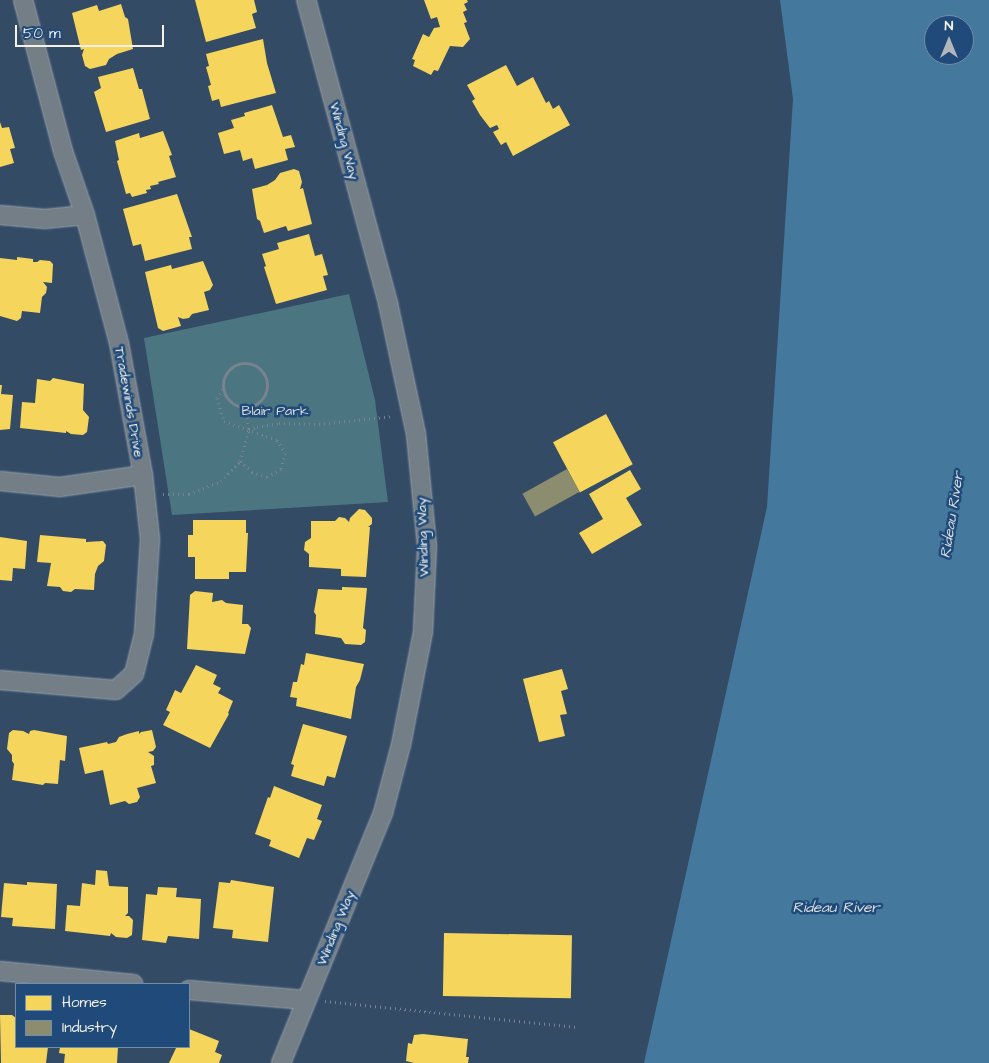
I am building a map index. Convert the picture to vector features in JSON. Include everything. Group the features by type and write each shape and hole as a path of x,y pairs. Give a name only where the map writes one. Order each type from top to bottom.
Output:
{"street":[{"name":"Tradewinds Drive","path":"0,680 116,690 134,674 144,634 150,539 143,475 119,343 85,215 62,151 23,0"},
{"name":"Winding Way","path":"281,1063 383,813 401,745 423,632 427,546 416,434 388,303 306,0"},
{"path":"0,214 45,219 85,215"},
{"path":"0,481 60,487 143,475"},
{"path":"0,971 123,983"},
{"path":"190,990 306,1000"}],"path":[{"path":"223,389 231,402 245,408 260,402 265,396 268,381 260,368 253,364 238,364 226,374 223,389 217,398 224,421 277,440 282,446 284,461 281,469 267,476 252,472 240,461"},
{"path":"145,494 189,494 221,481 240,461 249,430 245,408"},
{"path":"249,430 279,422 356,421 412,413"},
{"path":"306,1000 578,1027"}],"green space":[{"name":"Blair Park","path":"349,294 375,400 388,502 172,515 144,338"}],"water":[{"name":"Rideau River","path":"780,0 989,0 989,1063 644,1063 767,507 793,99"}],"building: Homes":[{"path":"195,0 254,0 257,12 252,14 256,28 206,42"},
{"path":"424,0 467,0 468,2 464,4 467,10 463,12 467,22 464,23 470,39 463,47 450,46 438,71 434,70 431,75 413,66 415,60 412,59 423,34 429,37 434,28 440,27 437,17 431,19"},
{"path":"121,4 125,17 128,19 133,49 117,54 109,59 106,65 90,69 85,66 82,55 84,49 81,50 72,13 97,5 99,11"},
{"path":"263,39 267,63 276,93 221,107 219,99 212,101 208,86 211,85 206,67 209,66 206,54"},
{"path":"506,65 517,86 533,77 546,103 549,101 553,109 559,105 570,125 513,156 506,142 501,145 493,132 499,129 497,125 490,128 480,115 472,101 475,99 467,85"},
{"path":"133,68 139,89 142,89 150,119 106,132 94,92 101,88 98,77"},
{"path":"272,105 283,137 291,135 295,147 285,149 288,160 255,169 252,158 243,161 240,150 224,154 218,133 234,128 231,120 245,116 244,113"},
{"path":"0,122 2,128 9,127 15,148 10,149 14,163 0,167"},
{"path":"163,131 172,155 169,156 176,177 150,186 151,189 146,190 147,193 132,197 130,193 126,194 117,161 119,160 115,141 139,133 140,138"},
{"path":"294,169 299,171 302,182 300,189 303,188 312,224 288,231 286,226 264,233 260,221 257,219 252,189 267,185 275,180 280,173"},
{"path":"177,194 192,237 189,237 192,249 145,261 141,244 133,246 123,209"},
{"path":"309,234 315,256 322,254 328,275 323,276 327,290 276,304 264,267 266,266 262,254 279,249 277,243"},
{"path":"17,257 33,259 33,262 40,260 50,261 53,264 52,283 43,282 47,287 46,293 42,297 40,313 22,311 21,318 17,321 0,316 0,258 17,260"},
{"path":"203,261 213,285 210,290 204,292 209,310 192,314 189,318 183,319 178,317 181,326 163,331 158,328 145,272 171,265 172,269"},
{"path":"53,378 84,384 83,410 89,417 87,432 83,435 71,434 66,431 66,433 20,428 22,402 35,403 37,379 50,381"},
{"path":"0,385 2,385 1,394 13,395 10,429 0,430"},
{"path":"606,414 633,464 580,492 553,442"},
{"path":"630,470 641,489 626,498 642,525 592,554 579,533 603,519 589,494"},
{"path":"359,509 365,510 372,518 372,524 368,527 370,527 366,577 341,576 341,569 309,567 309,554 304,550 305,542 311,538 311,521 335,521 339,517 345,518 349,522 350,518"},
{"path":"193,520 246,520 246,533 248,533 246,572 229,572 229,579 195,579 195,557 188,557 188,535 193,535"},
{"path":"40,535 86,539 86,542 103,541 106,545 104,561 98,566 95,574 94,590 75,589 71,592 63,591 60,587 47,586 51,563 37,562"},
{"path":"0,537 27,541 25,569 13,568 12,581 0,580"},
{"path":"342,587 367,588 363,628 366,630 365,642 361,645 345,644 341,638 315,634 316,615 314,612 318,589 342,590"},
{"path":"195,591 213,593 212,602 222,600 226,603 243,605 242,624 248,624 251,628 245,654 187,649 190,595"},
{"path":"306,653 364,664 356,687 351,719 296,706 297,698 290,697 293,682 297,682 301,664 304,665"},
{"path":"196,665 217,675 213,684 221,688 218,693 233,701 229,714 210,748 163,725 170,712 166,710 175,690 181,693"},
{"path":"562,669 568,689 561,691 567,714 560,715 565,736 539,742 523,679"},
{"path":"303,724 347,736 335,778 327,776 324,786 291,776 294,765 291,764"},
{"path":"13,730 29,734 30,731 34,730 67,736 65,761 60,760 58,784 45,783 43,785 12,780 14,764 12,755 7,749 9,733"},
{"path":"152,730 156,747 153,751 148,752 154,756 154,765 151,766 156,783 137,788 140,797 137,802 129,804 125,801 110,805 103,770 85,774 79,748 107,742 108,744 116,742 119,737 127,734 139,731 139,734"},
{"path":"274,786 322,805 317,819 322,821 314,840 307,838 299,858 269,846 271,840 255,834 268,797 270,798"},
{"path":"96,870 107,871 109,886 128,887 128,913 125,916 129,916 133,920 132,935 127,938 116,937 111,933 110,936 65,931 67,905 80,906 82,883 95,885"},
{"path":"231,880 274,887 268,942 232,938 233,930 213,928 219,882 230,883"},
{"path":"27,882 57,884 55,929 12,926 13,918 1,917 4,883 27,885"},
{"path":"158,887 177,888 176,897 201,899 199,939 168,936 166,943 142,940 146,894 157,895"},
{"path":"444,933 572,935 571,998 443,996"},
{"path":"0,1015 12,1015 15,1017 15,1048 48,1048 46,1063 1,1063"},
{"path":"190,1029 219,1041 215,1052 222,1055 219,1063 169,1063 176,1048 190,1048"},
{"path":"423,1034 468,1039 466,1057 469,1057 468,1063 414,1063 406,1061 408,1043 412,1044 414,1035"},
{"path":"60,1048 118,1048 117,1063 64,1063 65,1054 59,1053"}],"building: Industry":[{"path":"567,469 580,492 535,516 522,494"}]}
